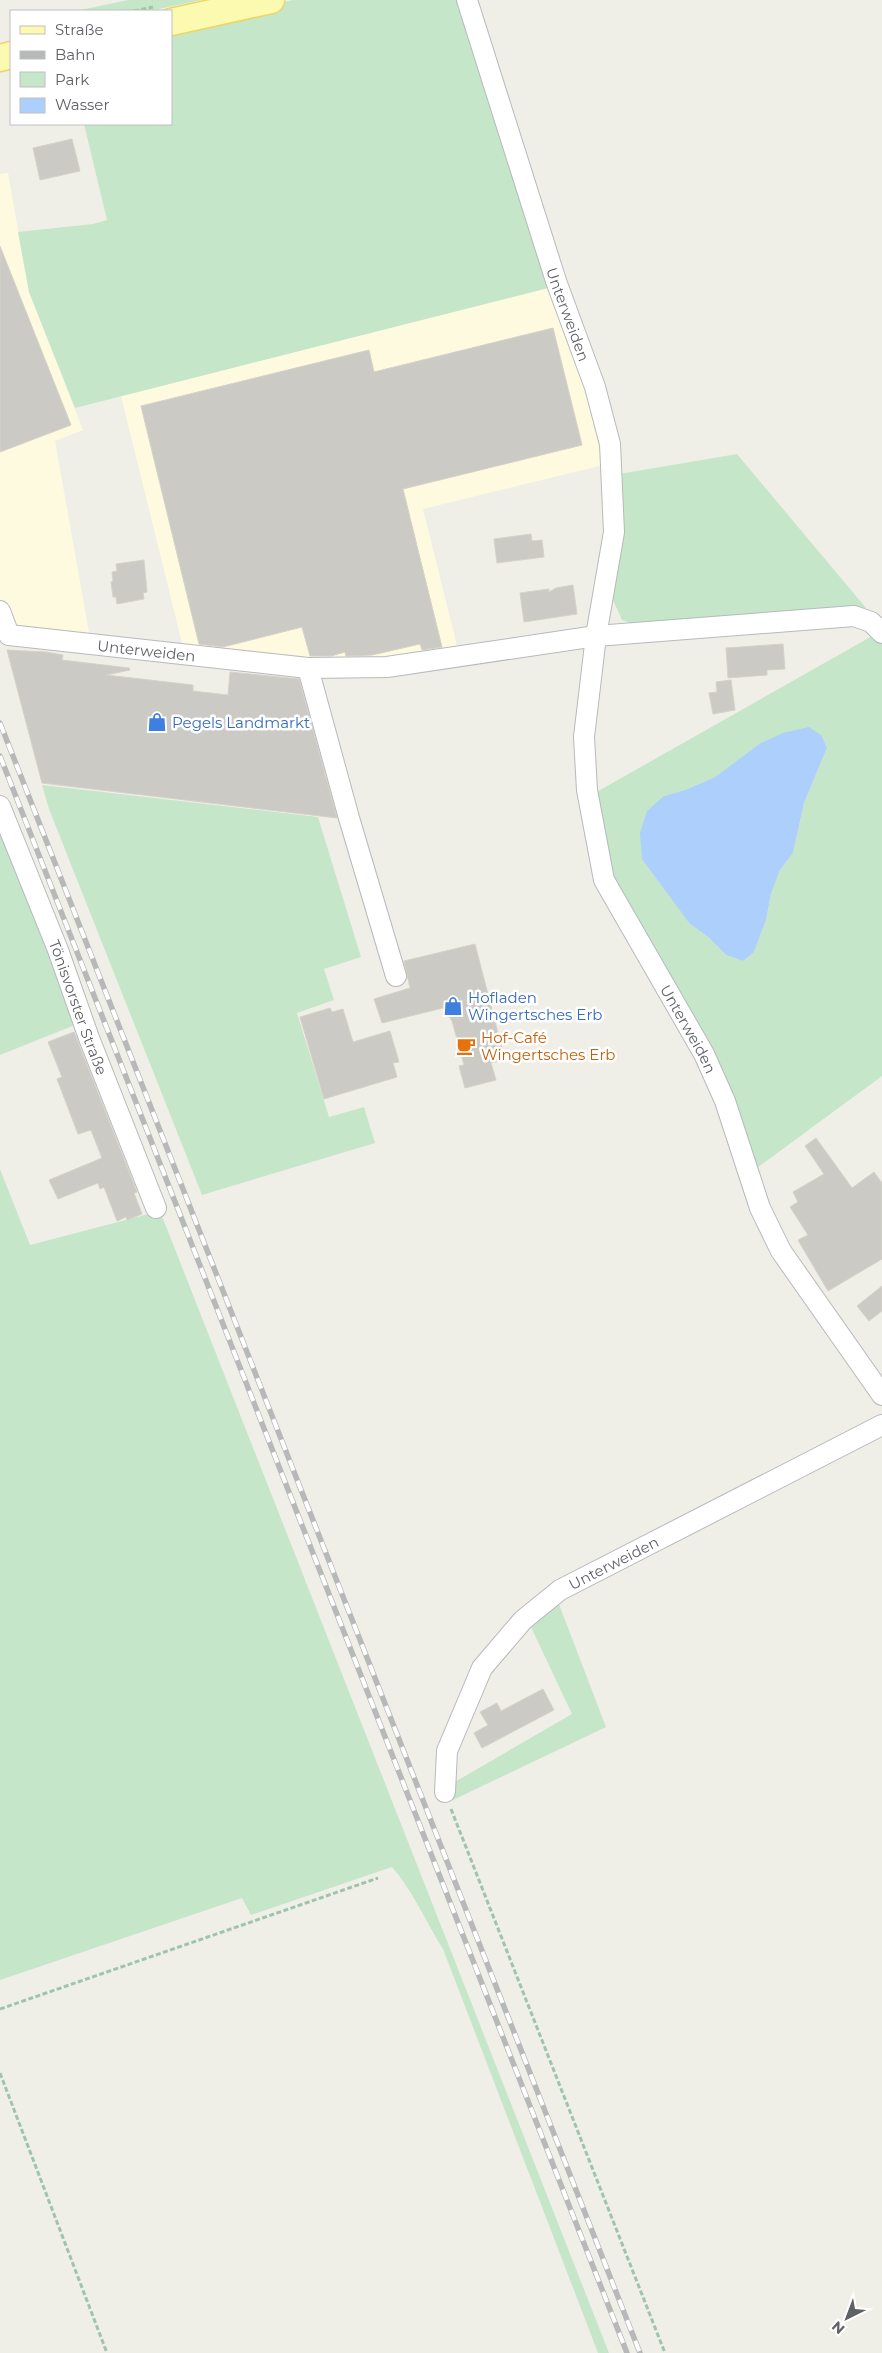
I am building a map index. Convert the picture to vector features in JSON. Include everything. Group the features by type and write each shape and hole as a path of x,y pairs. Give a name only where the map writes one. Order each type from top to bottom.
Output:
{"main road":[{"path":"172,22 271,0"}],"street":[{"name":"Unterweiden","path":"467,0 556,281 595,387 610,444 614,532 596,636 584,737 586,790 604,880 704,1054 725,1101 760,1208 781,1250 882,1395"},
{"name":"Unterweiden","path":"0,611 9,635 308,668 386,668 596,636 854,616 871,622 882,633"},
{"path":"308,668 349,818 396,976"},
{"name":"Tönisvorster Straße","path":"0,806 58,950 89,1038 156,1208"},
{"name":"Unterweiden","path":"445,1792 448,1751 482,1668 523,1620 560,1590 882,1425"}],"path":[{"path":"445,1792 665,2353"},
{"path":"0,2009 378,1878"},
{"path":"0,2073 107,2353"}],"shaded area":[{"path":"8,173 29,292 83,430 55,441 90,638 0,625 0,174"},
{"path":"552,287 592,397 607,464 423,509 458,650 313,665 184,651 121,396"}],"green space":[{"path":"128,0 202,0 154,10 81,10"},
{"path":"293,0 461,0 552,287 75,408 29,292 18,232 93,224 107,220 84,125 172,125 172,26"},
{"path":"737,454 866,608 634,624 622,620 613,600 619,474"},
{"path":"874,635 882,643 882,1076 754,1170 611,885 593,794","holes":["822,736 827,748 804,803 793,853 780,870 771,894 766,920 754,952 743,961 726,955 708,937 690,924 664,796 685,790 715,777 759,744"]},
{"path":"42,785 318,817 361,957 324,969 334,1000 297,1013 329,1117 364,1107 375,1143 202,1195 49,809"},
{"path":"0,822 80,1023 0,1055"},
{"path":"0,1169 30,1245 160,1211 609,2353 598,2353 443,1949 413,1896 392,1867 251,1915 242,1898 0,1980"},
{"path":"557,1599 606,1727 453,1800 453,1783 572,1714 529,1623"}],"water":[{"path":"809,727 822,736 827,748 804,803 793,853 780,870 771,894 766,920 754,952 743,961 726,955 708,937 690,924 642,859 640,833 647,811 664,796 685,790 715,777 759,744 783,733"}],"building":[{"path":"72,139 80,171 40,180 33,148"},
{"path":"0,246 71,425 0,452"},
{"path":"553,328 582,445 403,489 442,647 422,650 420,644 372,655 346,656 345,652 331,656 310,656 302,627 223,647 199,644 141,406 369,350 374,372"},
{"path":"531,534 532,541 542,540 544,557 497,563 494,539"},
{"path":"144,560 147,592 143,593 144,599 117,604 116,597 113,597 111,582 113,581 112,572 117,571 116,564"},
{"path":"573,585 577,614 524,622 520,593 549,589 549,592 556,588"},
{"path":"783,644 785,669 767,670 767,675 728,678 726,648"},
{"path":"7,650 46,652 63,655 62,660 129,668 130,670 106,675 193,685 193,691 228,695 230,672 299,679 337,818 42,783"},
{"path":"731,680 735,710 713,714 709,693 717,692 716,682"},
{"path":"475,944 505,1060 491,1063 496,1080 465,1088 459,1066 464,1065 452,1021 443,1008 382,1023 374,999 410,988 404,961"},
{"path":"330,1008 332,1012 343,1009 353,1042 390,1031 399,1062 393,1063 397,1077 324,1099 300,1017"},
{"path":"74,1032 137,1192 134,1193 142,1214 127,1220 126,1217 117,1221 104,1187 100,1189 98,1183 58,1199 49,1180 102,1158 91,1130 78,1134 57,1079 62,1077 48,1042"},
{"path":"816,1138 852,1188 874,1172 882,1183 882,1259 828,1291 798,1240 808,1235 790,1207 798,1202 793,1192 824,1174 805,1146"},
{"path":"882,1286 882,1311 869,1321 857,1306"},
{"path":"543,1689 554,1710 482,1748 474,1733 488,1725 480,1712 497,1703 501,1711"}],"railway":[{"path":"0,723 640,2353"},
{"path":"0,756 627,2353"}],"place":[{"name":"Pegels Landmarkt","path":"157,722"},
{"name":"Hofladen Wingertsches Erb","path":"453,1006"},
{"name":"Hof-Café Wingertsches Erb","path":"466,1046"}]}
